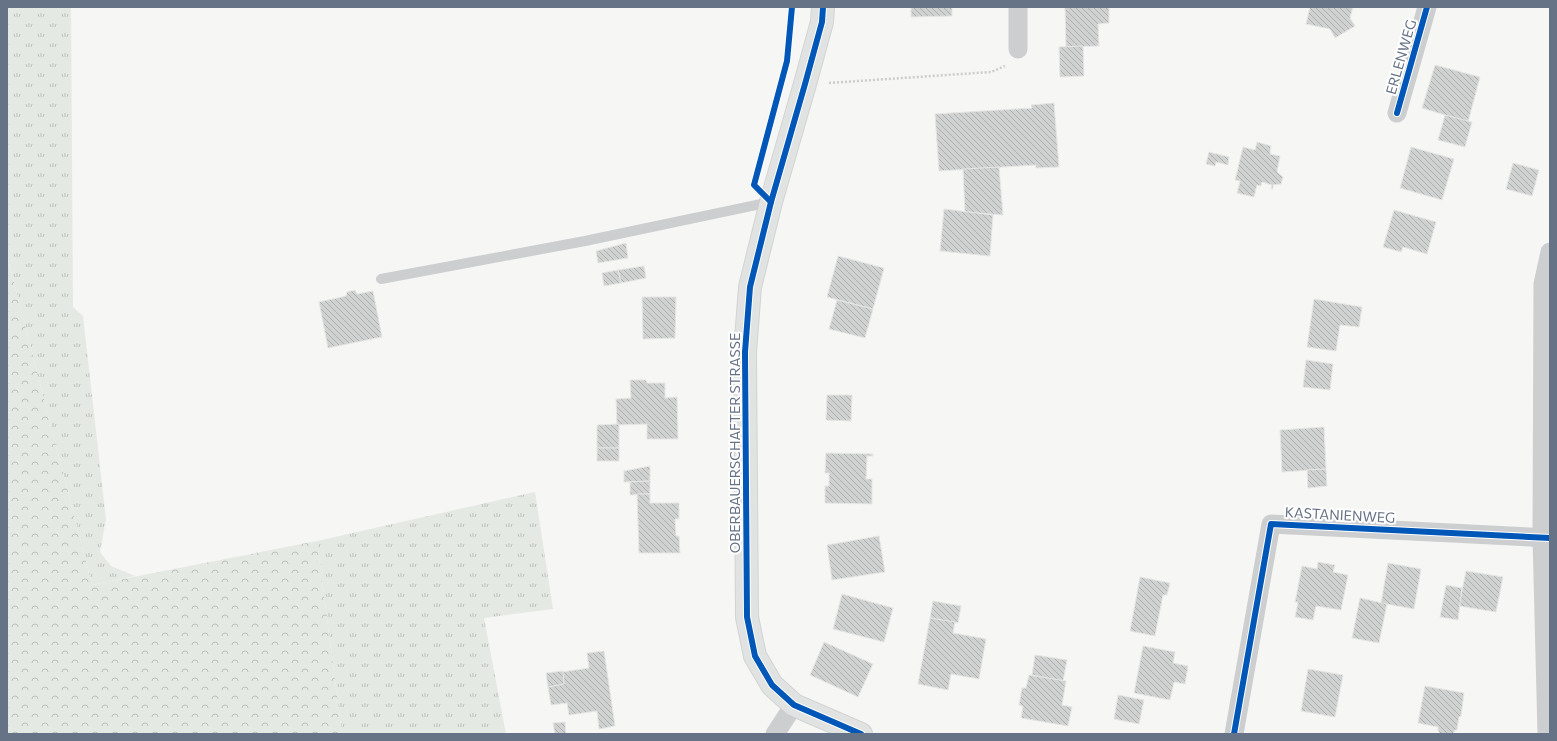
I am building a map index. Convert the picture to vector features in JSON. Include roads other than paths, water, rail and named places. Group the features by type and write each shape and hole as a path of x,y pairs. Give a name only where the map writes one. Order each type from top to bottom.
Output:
{"main road":[{"name":"OBERBAUERSCHAFTER STRASSE","path":"823,7 822,22 806,84 771,202 750,287 745,352 748,617 754,656 772,685 794,705 861,734"}],"street":[{"path":"1018,7 1018,50"},
{"name":"ERLENWEG","path":"1398,113 1427,7"},
{"path":"1547,734 1543,284 1550,252"},
{"name":"KASTANIENWEG","path":"1234,734 1270,524 1546,537"},
{"path":"775,734 794,705"}],"lane":[{"path":"381,279 585,241 771,202"}]}
